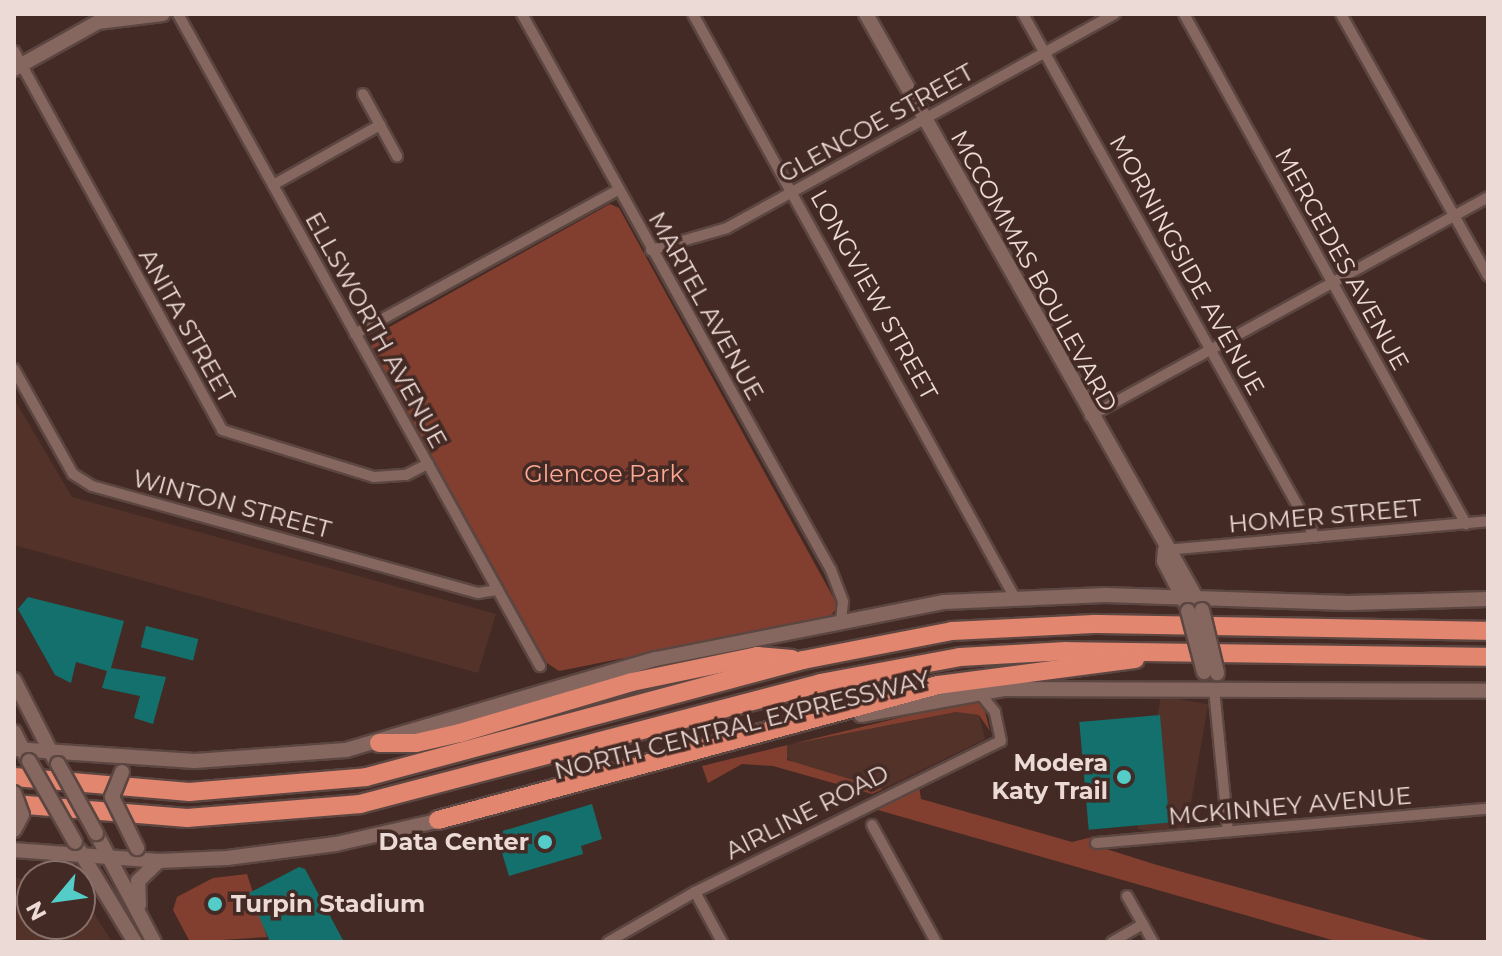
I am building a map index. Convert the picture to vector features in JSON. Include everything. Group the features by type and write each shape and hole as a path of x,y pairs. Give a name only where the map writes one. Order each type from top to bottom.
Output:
{"highway":[{"name":"NORTH CENTRAL EXPRESSWAY","path":"14,777 202,792 366,777 803,660 952,631 1023,625 1488,631"},
{"name":"NORTH CENTRAL EXPRESSWAY","path":"14,804 187,818 334,808 446,786 880,669 1013,653 1488,657"},
{"path":"438,820 938,685 1098,669 1157,653"},
{"path":"379,743 416,743 632,682 757,656 803,660"}],"main road":[{"path":"18,67 98,22 163,14"},
{"name":"MCCOMMAS BOULEVARD","path":"866,14 1165,550 1177,556 1193,604 1214,689"},
{"path":"22,754 142,760 283,759 379,743 656,659 944,602 1015,598 1193,604 1488,599"},
{"path":"14,680 154,942"},
{"name":"NORTH CENTRAL EXPRESSWAY","path":"14,850 159,861 336,844 438,820 527,805 823,723 1004,689 1488,691"},
{"path":"14,732 22,754 135,942"},
{"path":"142,760 122,772 112,797 137,848 159,861 138,881 142,921"},
{"path":"14,793 22,815 14,830"}],"street":[{"name":"ELLSWORTH AVENUE","path":"178,14 540,666"},
{"name":"MARTEL AVENUE","path":"522,14 831,570 843,602 841,621"},
{"name":"LONGVIEW STREET","path":"693,14 1015,598"},
{"name":"MORNINGSIDE AVENUE","path":"1023,14 1315,537"},
{"name":"GLENCOE STREET","path":"651,250 713,235 1115,14"},
{"name":"MERCEDES AVENUE","path":"1184,14 1466,524"},
{"path":"1341,14 1488,276"},
{"name":"ANITA STREET","path":"14,51 18,67 222,430 374,477 406,475 428,464"},
{"path":"363,94 397,156"},
{"path":"273,185 380,125"},
{"path":"355,334 618,190"},
{"path":"1090,416 1488,197"},
{"name":"WINTON STREET","path":"14,369 73,474 92,486 478,593 498,590"},
{"name":"HOMER STREET","path":"1165,550 1488,521"},
{"name":"AIRLINE ROAD","path":"608,942 695,892 1001,741 995,712 1004,689"},
{"name":"MCCOMMAS BOULEVARD","path":"1214,689 1228,831"},
{"path":"979,692 995,712"},
{"name":"MCKINNEY AVENUE","path":"1096,843 1488,809"},
{"path":"872,825 936,942"},
{"path":"695,892 722,942"},
{"path":"1127,896 1153,942"},
{"path":"1112,942 1143,924"}],"shaded area":[{"path":"14,399 72,497 496,614 478,673 14,545"},
{"path":"1161,696 1208,704 1185,837 1138,829"},
{"path":"956,712 979,715 985,739 883,789 795,765 785,755 787,745"},
{"path":"14,878 16,940 96,940 96,916 112,942 14,942"}],"green space":[{"name":"Glencoe Park","path":"610,204 619,208 838,606 830,617 559,671 547,663 371,346 375,335"},
{"path":"968,701 983,704 990,731 979,715 956,712 792,744"},
{"path":"787,745 787,760 883,789 872,794 773,766 742,764 708,783 702,766"},
{"path":"919,786 921,799 1072,842 1092,837 1100,847 1157,865 1436,942 1339,942 871,808"},
{"name":"Turpin Stadium","path":"247,874 267,937 190,942 173,910 177,897 213,878"}],"building":[{"path":"28,597 124,621 111,668 166,677 153,724 134,718 140,696 102,688 107,671 76,662 71,683 55,675 18,609"},
{"path":"146,626 198,639 193,660 141,647"},
{"name":"Modera Katy Trail","path":"1160,715 1169,823 1089,830 1079,722"},
{"name":"Data Center","path":"592,804 602,839 581,846 583,854 509,876 496,833"},
{"path":"299,867 305,869 344,942 270,942 249,893"}],"place":[{"name":"Modera Katy Trail","path":"1124,777"},
{"name":"Data Center","path":"545,842"},
{"name":"Turpin Stadium","path":"215,904"}]}
